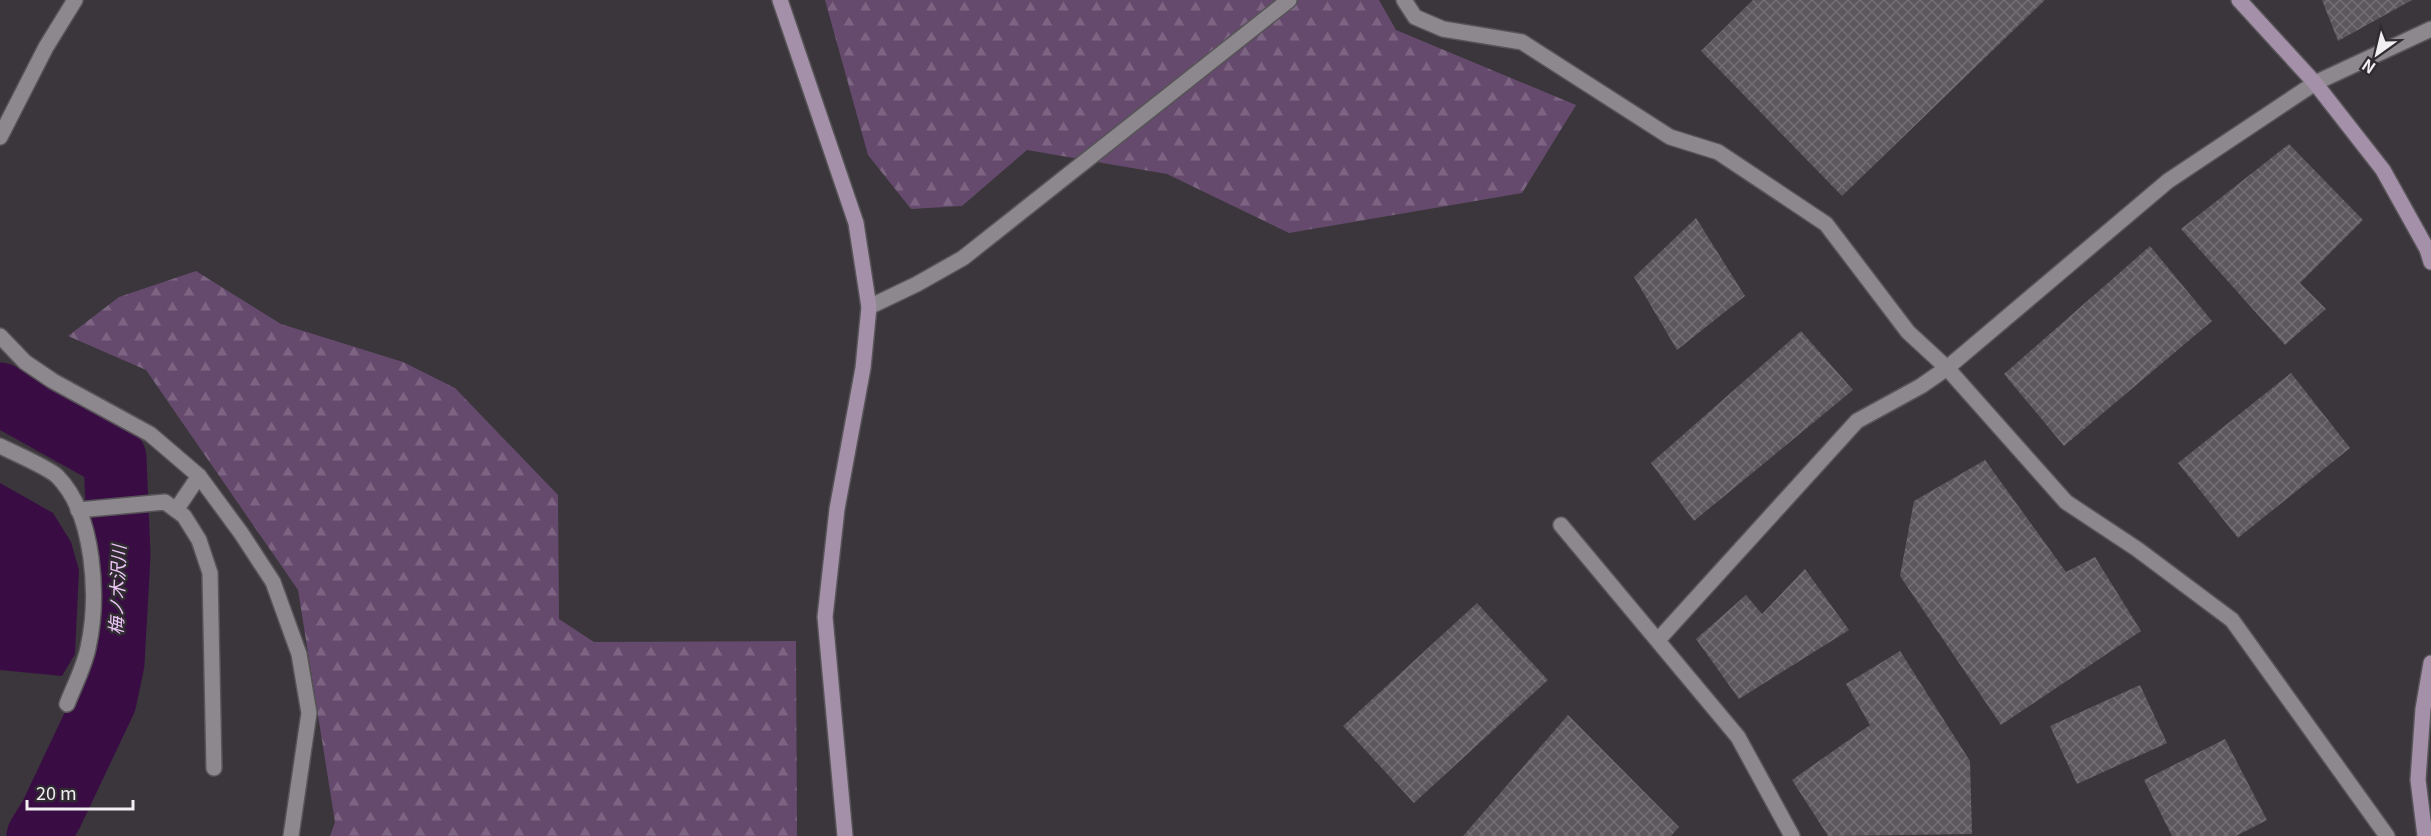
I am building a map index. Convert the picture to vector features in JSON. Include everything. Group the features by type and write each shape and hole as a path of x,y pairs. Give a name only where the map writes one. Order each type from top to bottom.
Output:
{"street":[{"path":"0,137 46,47 75,0"},
{"path":"780,0 856,223 869,307 862,368 837,510 825,617 846,836"},
{"path":"869,307 963,258 1289,0"},
{"path":"1404,0 1414,16 1443,29 1522,42 1670,137 1718,152 1826,224 1908,332 1947,368 2066,502 2137,549 2232,620 2387,836"},
{"path":"2240,0 2315,83 2383,170 2427,249 2431,262"},
{"path":"1658,640 1857,421 1921,386 1947,368 2168,182 2315,83 2431,28"},
{"path":"0,336 25,362 53,381 150,434 199,476 241,533 273,582 299,654 309,713 291,836"},
{"path":"0,446 56,475 78,510 88,538 93,596 88,648 68,704"},
{"path":"176,510 199,476"},
{"path":"78,510 165,502 184,516 199,540 210,573 214,768"},
{"path":"1561,525 1738,737 1792,836"},
{"path":"2425,836 2418,780 2423,709 2431,663"}],"green space":[{"path":"825,0 1379,0 1396,30 1576,105 1522,193 1289,233 1167,174 1027,150 962,206 911,209 868,155"},
{"path":"196,271 281,324 403,362 455,388 558,495 559,619 594,642 796,641 797,836 330,836 335,822 298,590 146,370 68,336 119,297"}],"shaded area":[{"path":"0,483 53,513 71,542 79,570 75,654 62,676 0,670"}],"building":[{"path":"1753,0 2045,0 1842,196 1701,51"},
{"path":"2322,0 2412,0 2338,41"},
{"path":"2289,144 2363,220 2300,283 2326,309 2285,345 2181,229"},
{"path":"1696,218 1745,296 1677,350 1634,277"},
{"path":"2150,246 2212,321 2064,446 2004,374"},
{"path":"1801,331 1853,390 1694,521 1651,463"},
{"path":"2291,373 2350,448 2238,538 2178,463"},
{"path":"1985,460 2066,572 2095,557 2141,631 2001,725 1900,576 1914,501"},
{"path":"1805,569 1849,630 1739,699 1696,639 1746,595 1762,614"},
{"path":"1477,603 1548,680 1414,803 1343,726"},
{"path":"1900,651 1970,761 1972,834 1828,836 1792,780 1870,725 1846,684"},
{"path":"2140,685 2167,743 2077,784 2050,726"},
{"path":"1568,715 1679,827 1671,836 1463,836"},
{"path":"2225,739 2267,820 2236,836 2172,836 2144,780"}],"waterway":[{"name":"梅ノ木沢川","path":"0,394 115,458 119,556 113,663 105,701 51,815 38,836"}]}
